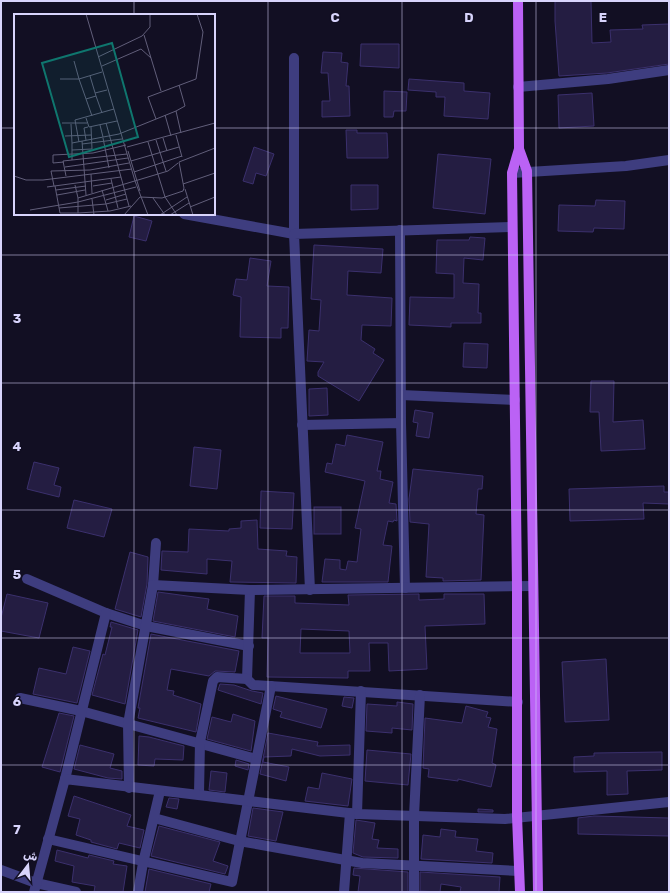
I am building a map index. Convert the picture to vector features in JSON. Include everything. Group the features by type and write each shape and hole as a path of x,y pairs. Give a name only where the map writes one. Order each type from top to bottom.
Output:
{"main road":[{"path":"518,1 519,149 512,173 512,227 518,702 517,816 520,892"},
{"path":"519,149 528,171 538,892"}],"street":[{"path":"294,58 294,234 310,590"},
{"path":"518,87 608,80 669,70"},
{"path":"512,173 626,166 669,160"},
{"path":"190,215 294,234 512,227"},
{"path":"400,230 401,423 405,588"},
{"path":"401,395 515,400"},
{"path":"302,425 401,423"},
{"path":"129,788 128,724 153,585 156,543"},
{"path":"27,579 106,613 146,626 249,646"},
{"path":"153,585 250,590 533,586"},
{"path":"247,679 250,590"},
{"path":"35,887 65,779 106,613"},
{"path":"199,794 200,742 213,681 217,677 247,679 253,684 271,686 518,702"},
{"path":"48,840 143,863 232,882 271,686"},
{"path":"344,892 346,860 353,814 361,691"},
{"path":"414,892 414,816 420,695"},
{"path":"20,698 82,711 200,742 256,759"},
{"path":"65,779 129,788 199,794 353,814 505,819 517,816 669,802"},
{"path":"138,892 143,863 160,791"},
{"path":"154,818 240,841 346,860 414,866 519,871"},
{"path":"1,870 35,887 76,892"}],"building":[{"path":"555,1 591,1 592,43 611,42 610,30 643,29 642,25 669,24 669,64 607,73 559,76"},
{"path":"361,44 399,44 399,68 360,66"},
{"path":"323,52 342,53 341,62 348,63 346,86 349,86 350,116 322,117 322,101 330,101 328,73 321,73"},
{"path":"409,79 464,83 464,91 490,93 488,119 444,116 445,97 436,97 436,92 408,90"},
{"path":"384,91 407,92 406,111 394,111 393,117 384,117"},
{"path":"592,93 594,126 559,128 558,95"},
{"path":"346,130 357,130 357,133 387,133 388,158 347,158"},
{"path":"254,147 274,154 266,176 256,173 253,184 243,181"},
{"path":"438,154 491,159 485,214 433,208"},
{"path":"351,185 378,185 378,209 351,210"},
{"path":"596,200 625,201 624,229 594,228 593,232 558,231 559,205 595,206"},
{"path":"134,216 152,221 146,241 129,237"},
{"path":"470,237 485,238 483,260 464,258 463,283 479,284 478,313 481,313 481,323 451,323 451,327 409,325 410,297 454,298 454,274 436,273 437,240 469,240"},
{"path":"314,245 383,249 381,273 348,271 347,295 392,298 391,326 362,325 361,340 375,349 373,353 384,360 359,401 318,376 318,372 324,362 307,361 309,330 319,331 321,300 311,299"},
{"path":"250,258 271,261 267,286 289,287 288,328 281,328 281,338 240,337 241,297 233,295 236,279 247,280"},
{"path":"464,343 488,344 487,368 463,367"},
{"path":"591,381 614,381 613,422 643,420 645,449 601,451 599,412 590,412"},
{"path":"327,388 328,415 309,416 309,389"},
{"path":"415,410 433,413 429,438 416,436 418,423 413,422"},
{"path":"347,435 383,442 377,471 381,471 380,479 393,482 389,503 396,504 397,521 388,521 383,545 392,546 388,582 322,582 325,559 340,560 340,569 346,570 348,561 357,562 361,529 355,528 365,481 325,472 327,463 332,464 336,444 345,446"},
{"path":"194,447 221,450 217,489 190,486"},
{"path":"34,462 59,468 54,485 61,487 59,497 27,489"},
{"path":"413,469 483,476 482,489 478,489 476,514 484,515 481,580 443,581 443,578 426,577 429,524 410,522 409,499"},
{"path":"664,486 664,492 669,492 669,504 643,503 644,519 570,521 569,489"},
{"path":"261,491 294,493 292,529 260,528"},
{"path":"74,500 112,509 104,537 67,528"},
{"path":"314,507 341,507 341,534 314,534"},
{"path":"257,520 258,549 287,551 286,556 297,557 296,583 230,582 232,561 207,559 207,574 161,570 162,551 188,552 189,529 229,531 229,529 241,528 241,521"},
{"path":"130,552 148,557 147,584 141,617 115,609"},
{"path":"158,592 209,599 207,609 238,616 235,637 153,621"},
{"path":"7,594 48,603 39,638 1,631 1,618"},
{"path":"419,594 419,600 444,599 444,594 484,594 485,624 425,626 427,669 389,671 388,643 369,643 370,671 348,671 348,678 267,677 268,638 262,638 264,596 295,596 295,603 349,605 348,595","holes":["301,629 349,631 350,653 300,653"]},
{"path":"111,622 138,630 125,704 92,695 103,654 105,655 112,627 110,627"},
{"path":"151,634 239,651 235,672 215,671 209,676 171,669 167,690 174,691 173,695 201,704 196,732 138,718 140,708 138,708"},
{"path":"73,647 90,651 77,703 33,694 39,668 66,674"},
{"path":"606,659 609,720 565,722 562,662"},
{"path":"220,684 234,685 263,693 261,704 218,690"},
{"path":"276,696 327,709 321,728 280,717 282,712 273,709"},
{"path":"344,697 354,698 352,708 342,706"},
{"path":"397,702 413,704 412,730 392,728 392,733 366,731 367,704 397,706"},
{"path":"466,706 488,712 486,717 491,718 488,727 497,729 492,763 496,765 491,787 458,779 458,781 428,777 429,769 423,768 425,718 462,723"},
{"path":"59,713 74,716 60,772 42,767"},
{"path":"233,714 255,721 251,751 207,739 212,717 231,722"},
{"path":"268,733 318,742 317,746 350,745 350,755 320,756 292,749 291,756 264,757 263,762 289,767 286,781 260,774"},
{"path":"139,736 184,746 183,760 155,759 154,766 138,765"},
{"path":"80,745 114,754 110,768 122,771 122,779 108,778 74,769"},
{"path":"367,750 411,754 408,785 365,781"},
{"path":"662,752 662,770 627,771 628,794 607,795 607,771 574,772 574,757 594,756 594,753"},
{"path":"236,760 249,764 248,770 235,766"},
{"path":"211,771 227,773 225,792 209,790"},
{"path":"322,773 352,779 348,806 305,801 308,787 319,789"},
{"path":"74,796 131,815 127,826 144,830 140,848 119,843 117,849 91,842 91,840 76,835 80,819 68,816"},
{"path":"169,798 179,799 177,809 166,807"},
{"path":"253,808 283,812 276,841 248,836"},
{"path":"478,809 493,810 493,812 478,812"},
{"path":"594,816 669,818 669,836 578,834 578,818"},
{"path":"356,820 375,823 372,839 379,840 377,848 398,849 398,858 363,857 353,853"},
{"path":"159,826 220,842 213,861 228,866 225,874 151,856"},
{"path":"441,829 456,831 455,837 478,839 476,851 493,853 492,863 421,859 423,835 440,837"},
{"path":"57,850 88,858 89,855 114,861 113,864 127,866 123,892 94,892 95,886 72,882 74,866 55,861"},
{"path":"354,868 408,872 408,892 358,892 360,876 353,875"},
{"path":"149,869 211,884 209,892 145,892"},
{"path":"420,872 500,877 499,892 460,892 461,887 441,884 440,892 420,891"}]}
